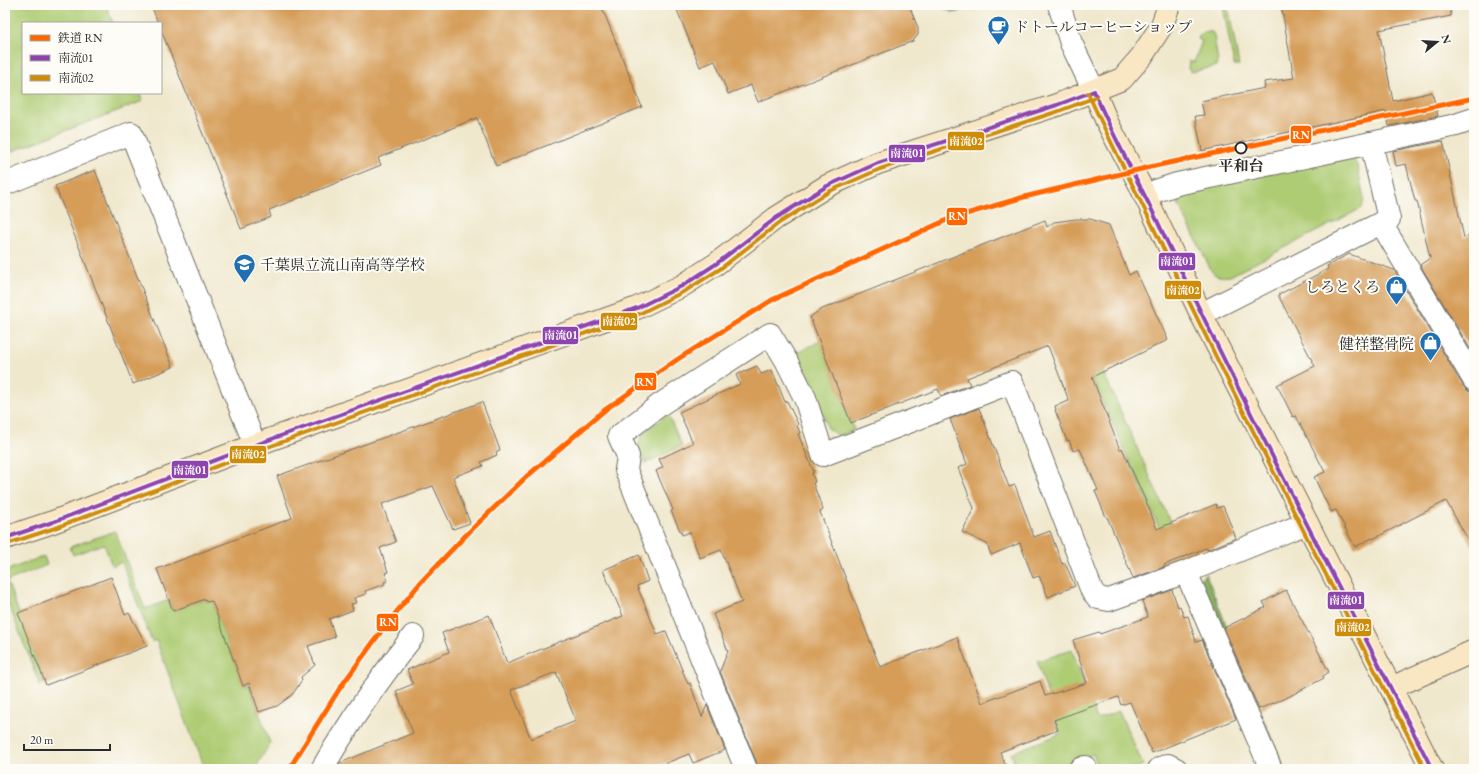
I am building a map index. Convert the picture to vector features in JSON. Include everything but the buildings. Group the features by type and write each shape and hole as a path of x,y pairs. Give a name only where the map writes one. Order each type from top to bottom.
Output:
{"street":[{"path":"1059,5 1071,44 1107,122 1201,314 1432,769"},
{"path":"5,538 53,522 255,445 637,308 682,286 716,264 776,218 827,186 878,163 1057,105 1094,91 1122,78 1142,56 1162,25 1169,5"},
{"path":"1144,195 1177,184 1474,120"},
{"path":"5,184 131,133 255,445"},
{"path":"1201,314 1389,219 1371,143"},
{"path":"1381,223 1471,370"},
{"path":"746,769 626,470 628,456 619,436 661,404 770,334 786,360 805,398 823,455 1012,382 1092,591 1098,598 1109,600 1186,572 1307,522"},
{"path":"1186,572 1271,769"},
{"path":"322,769 345,730 380,678 413,636"},
{"path":"1391,688 1474,651"},
{"path":"1159,769 1168,765 1176,769"},
{"path":"1080,769 1085,767 1086,769"}],"green space":[{"path":"5,5 106,5 113,22 22,22 22,94 140,94 143,101 5,154"},
{"path":"937,5 952,5 954,10 968,5 976,5 954,13"},
{"path":"1223,6 1229,11 1239,65 1234,65"},
{"path":"1204,32 1212,32 1214,35 1218,62 1217,66 1192,72 1188,69 1189,61 1194,62 1202,41 1198,39"},
{"path":"1348,157 1352,158 1357,165 1364,199 1362,208 1230,276 1220,276 1212,272 1178,203 1179,192"},
{"path":"1075,309 1188,562 1176,566 1064,314"},
{"path":"820,341 854,430 839,436 828,429 816,394 797,353"},
{"path":"668,414 682,446 645,463 638,447 642,434"},
{"path":"115,531 145,609 169,600 173,611 205,599 206,602 212,601 243,685 249,685 270,743 255,769 204,769 156,640 152,642 122,562 112,566 104,544 73,555 70,547"},
{"path":"44,556 47,565 7,581 45,683 40,685 5,595 5,571"},
{"path":"1206,574 1262,716 1285,769 1278,769 1197,581"},
{"path":"1072,650 1097,719 1119,711 1143,765 1133,769 1099,769 1093,754 1055,769 1017,769 1011,753 1060,734 1037,661"}],"rail line":[{"name":"RN","path":"289,769 340,688 385,626 421,582 467,534 525,478 606,409 678,359 772,300 949,219 1024,197 1150,167 1474,98"}],"transit line":[{"name":"南流01","path":"1094,91 1110,127 1154,213 1261,434 1432,769"},
{"name":"南流01","path":"5,538 53,522 255,445 637,308 682,286 716,264 776,218 827,186 878,163 1057,105 1094,91"},
{"name":"南流02","path":"1088,93 1104,129 1148,215 1222,368 1425,769"},
{"name":"南流02","path":"7,544 55,528 257,451 639,314 685,291 720,269 779,223 830,191 880,169 1059,111 1096,97"}],"place":[{"name":"ドトールコーヒーショップ","path":"999,46"},
{"name":"平和台","path":"1241,148"},
{"name":"千葉県立流山南高等学校","path":"245,284"},
{"name":"しろとくろ","path":"1396,306"},
{"name":"健祥整骨院","path":"1430,362"}]}
